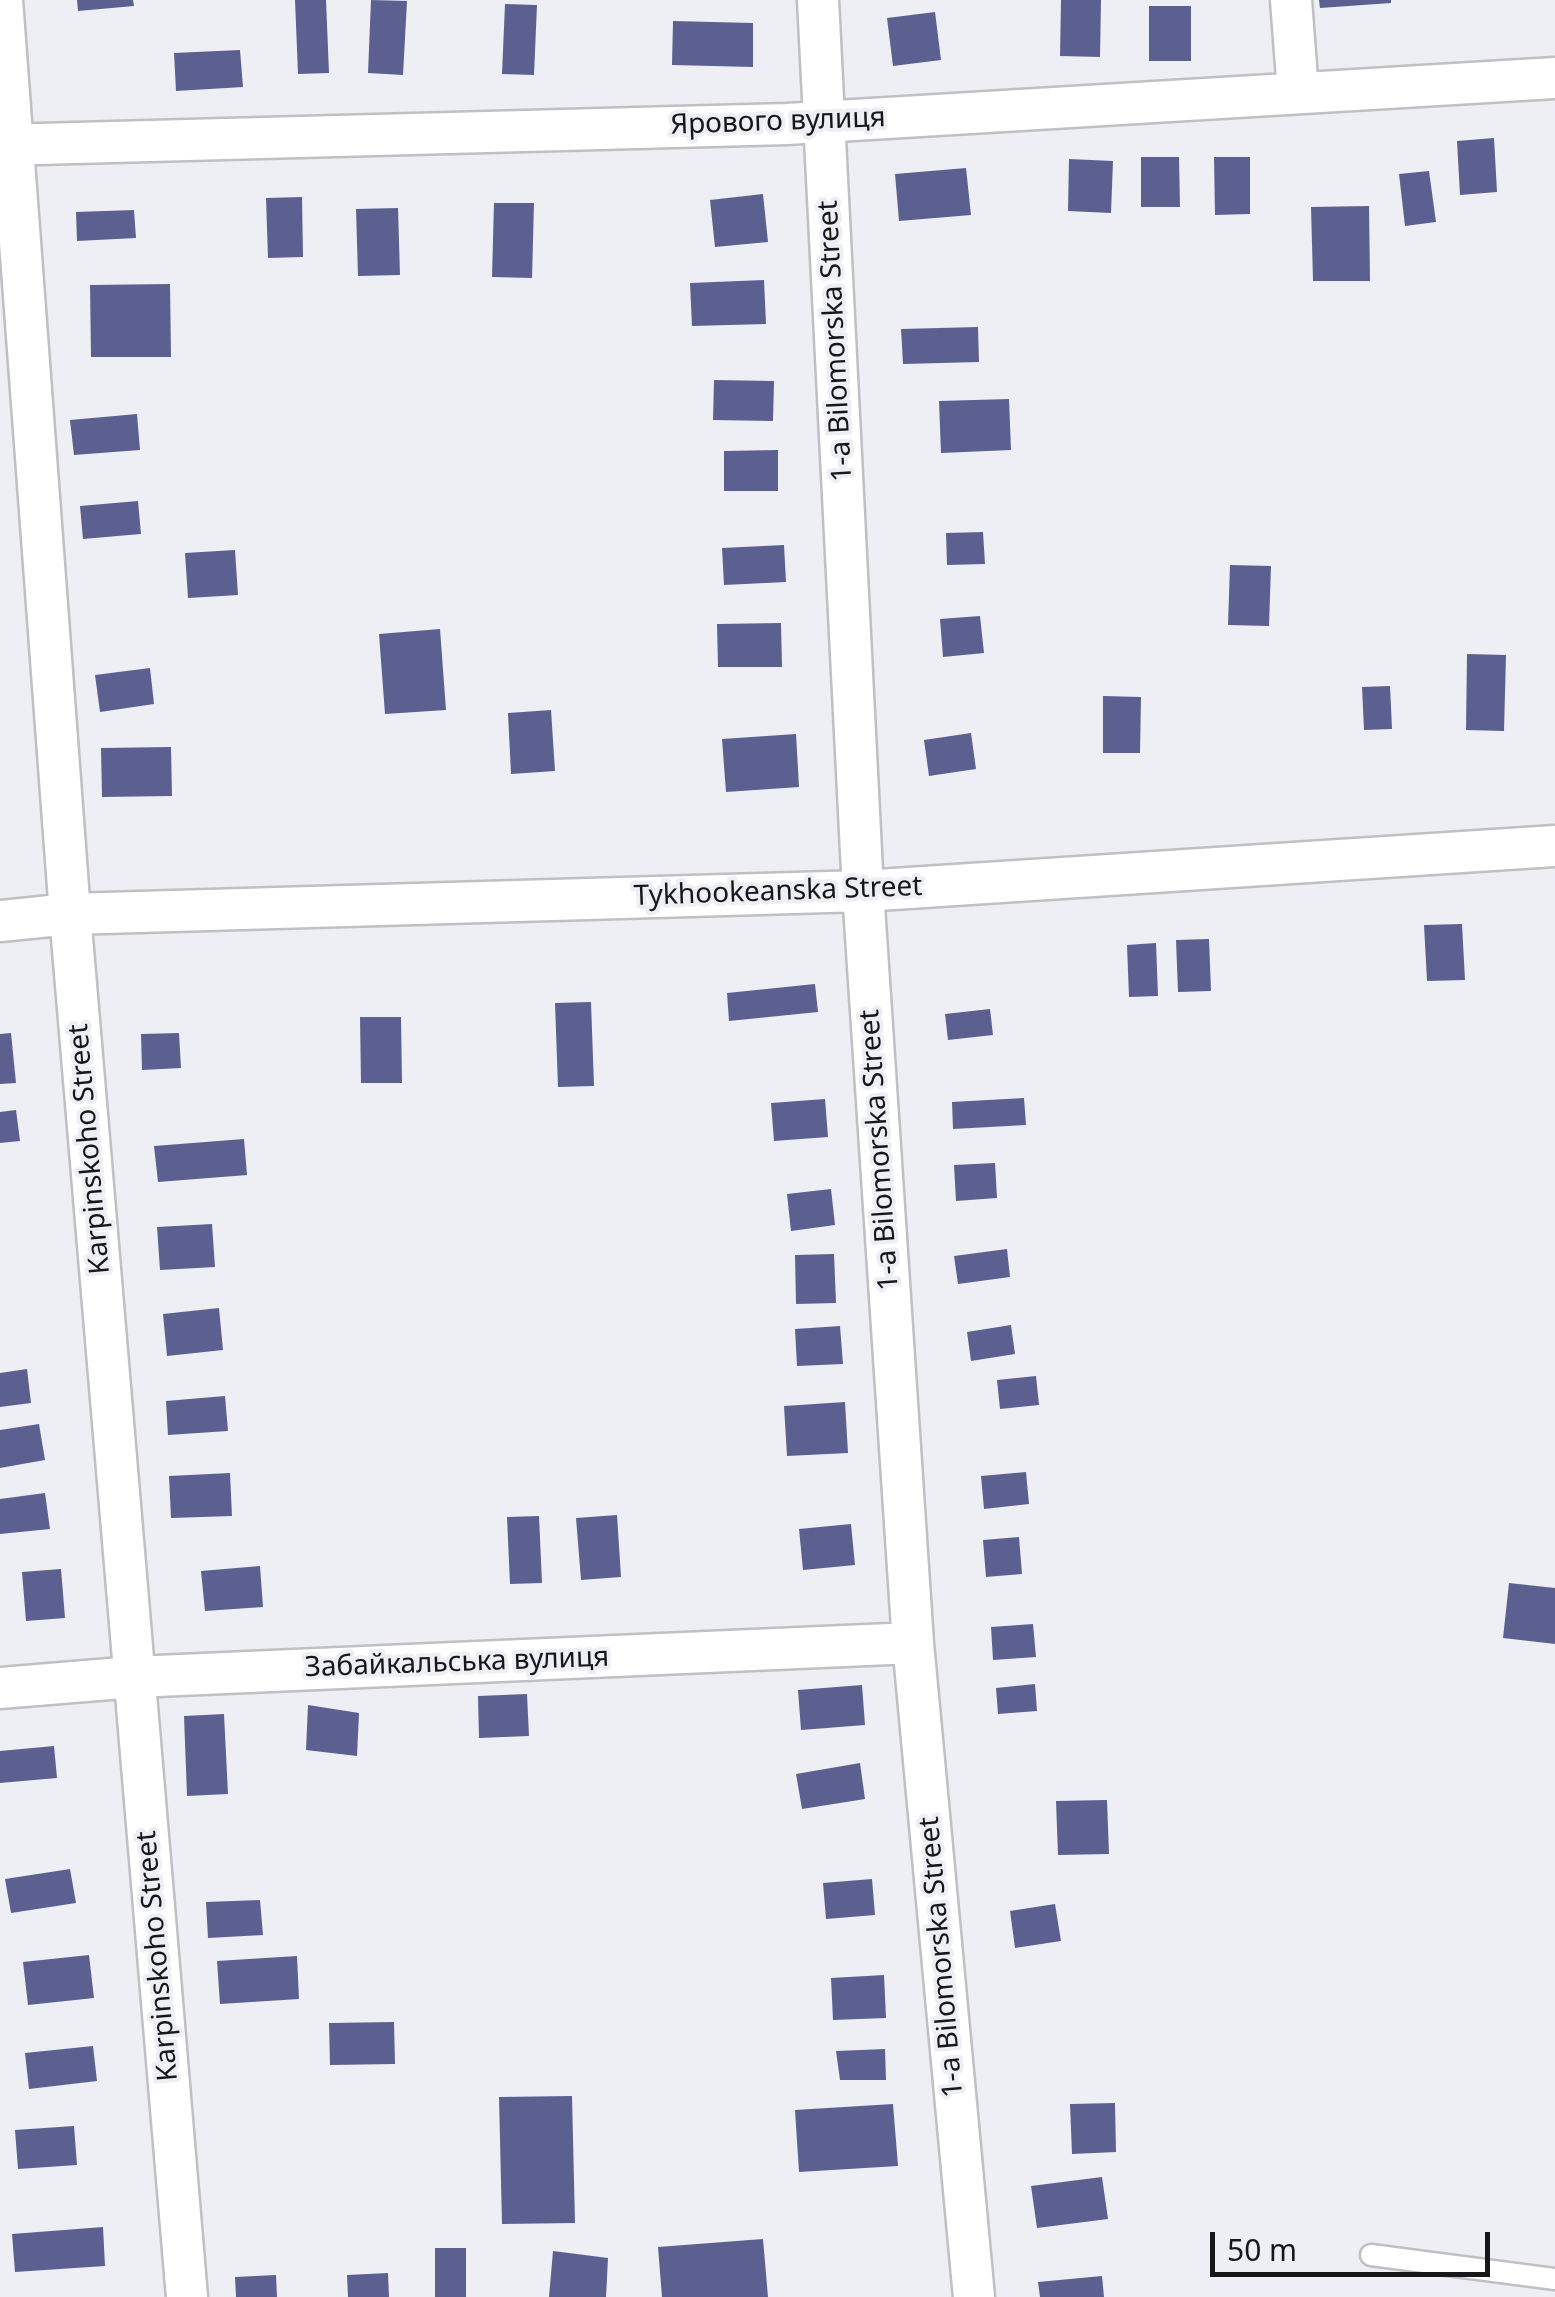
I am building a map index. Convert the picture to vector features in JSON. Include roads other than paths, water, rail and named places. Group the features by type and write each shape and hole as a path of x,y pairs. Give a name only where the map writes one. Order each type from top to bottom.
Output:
{"street":[{"name":"Karpinskoho Street","path":"2,0 5,144 186,2297"},
{"name":"1-a Bilomorska Street","path":"818,0 863,891 914,1643 974,2297"},
{"path":"1291,0 1298,92"},
{"name":"Ярового вулиця","path":"5,144 826,121 1555,78"},
{"name":"Tykhookeanska Street","path":"0,921 70,914 863,891 1555,846"},
{"name":"Забайкальська вулиця","path":"0,1688 134,1677 914,1643"}],"lane":[{"path":"1371,2255 1555,2279"}]}
